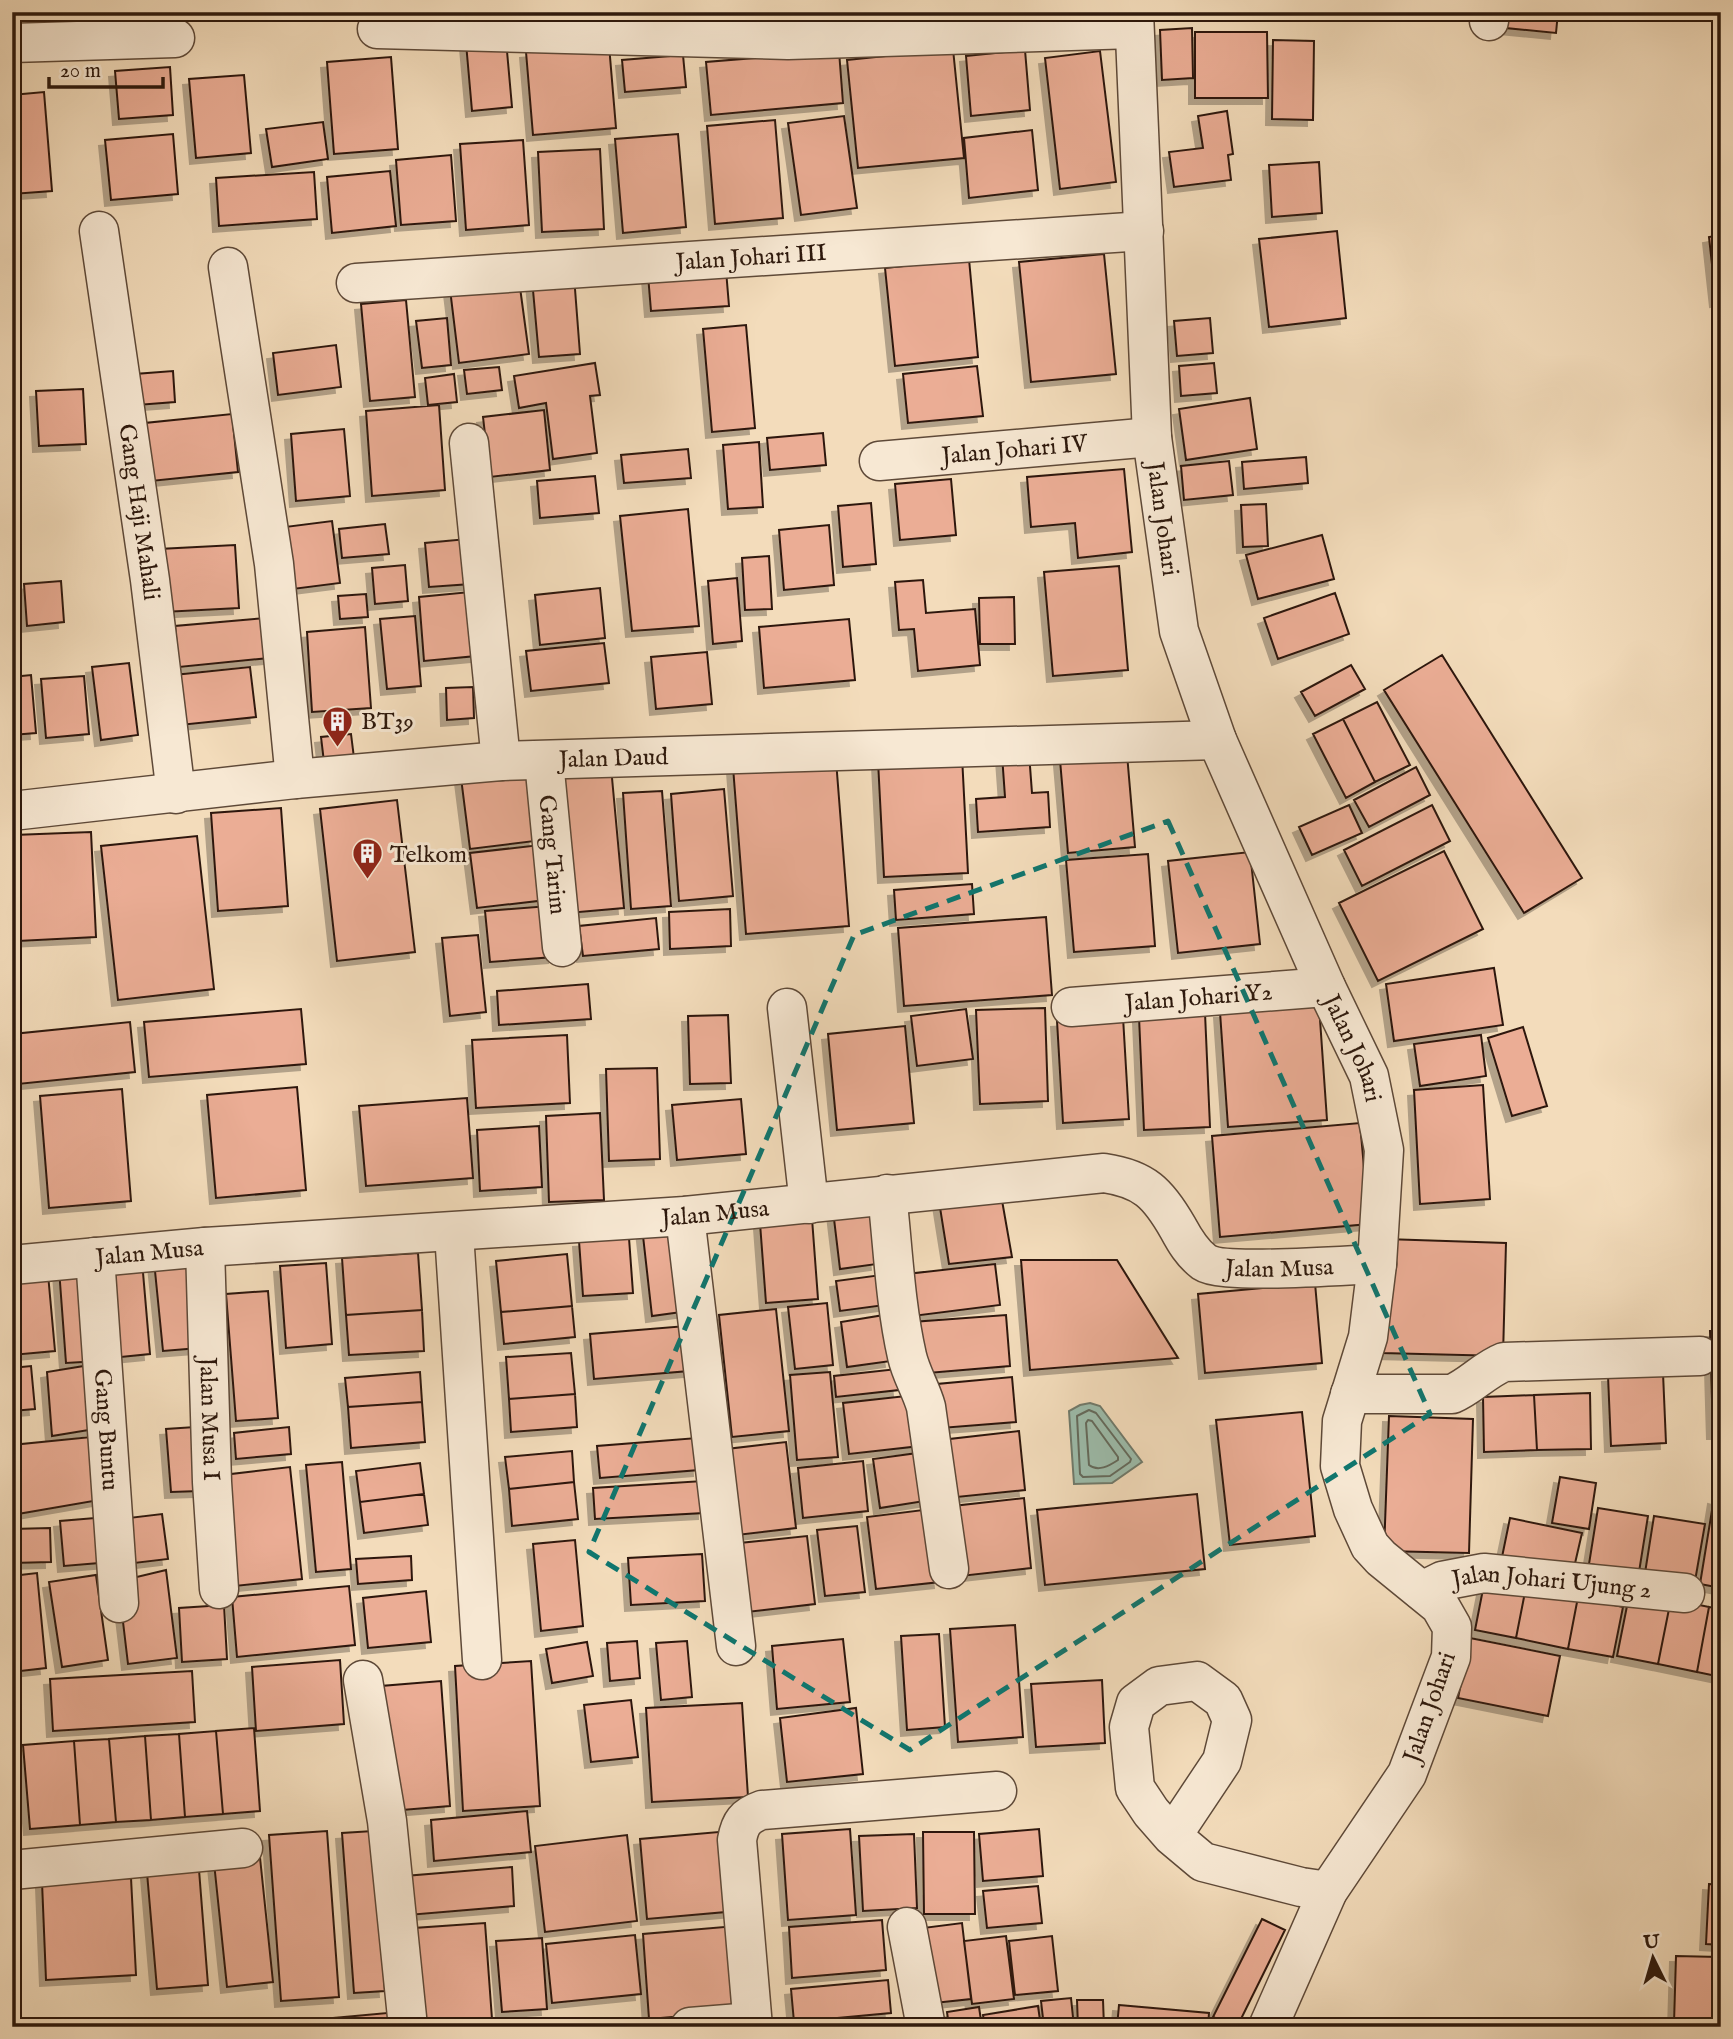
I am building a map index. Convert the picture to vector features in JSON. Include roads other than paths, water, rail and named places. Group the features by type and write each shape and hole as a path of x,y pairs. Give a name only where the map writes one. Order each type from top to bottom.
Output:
{"street":[{"path":"377,29 788,40 1134,21"},
{"name":"Jalan Johari","path":"1134,21 1152,437 1179,631 1217,740 1326,987 1369,1076 1384,1150 1377,1264 1368,1337 1342,1421 1340,1466 1353,1509 1370,1546 1440,1606 1452,1627 1451,1657 1407,1773 1328,1891 1268,2027"},
{"path":"12,43 174,38"},
{"name":"Gang Haji Mahali","path":"99,231 150,580 176,794"},
{"name":"Jalan Johari III","path":"356,283 1144,231"},
{"path":"228,267 274,564 295,779"},
{"name":"Jalan Johari IV","path":"879,461 1152,437"},
{"path":"469,443 501,761"},
{"name":"Jalan Daud","path":"12,811 295,779 501,761 1217,740"},
{"name":"Gang Tarim","path":"544,761 562,947"},
{"name":"Jalan Johari Y2","path":"1071,1007 1326,987"},
{"path":"787,1008 808,1204"},
{"name":"Jalan Musa","path":"12,1265 205,1247 685,1216 1104,1173 1124,1176 1145,1185 1171,1217 1190,1250 1206,1264 1226,1268 1272,1268 1377,1264"},
{"path":"887,1194 902,1325 912,1373 926,1407 949,1569"},
{"path":"685,1216 736,1646"},
{"path":"454,1233 482,1660"},
{"name":"Jalan Musa I","path":"205,1247 212,1470 219,1589"},
{"name":"Gang Buntu","path":"95,1257 119,1603"},
{"path":"1350,1394 1452,1394 1463,1390 1490,1367 1504,1362 1700,1356"},
{"name":"Jalan Johari Ujung 2","path":"1422,1591 1452,1579 1484,1573 1685,1593"},
{"path":"363,1680 387,1821 408,2027"},
{"path":"690,2027 752,2024 737,1840 738,1815 762,1810 997,1790"},
{"path":"1172,1836 1203,1862 1301,1887 1328,1891"},
{"path":"12,1870 243,1848"},
{"path":"907,1927 926,2027"}],"water":[{"path":"1090,1403 1100,1406 1142,1462 1112,1483 1074,1484 1069,1411"}],"place":[{"name":"BT39","path":"338,748"},
{"name":"Telkom","path":"367,881"}]}
